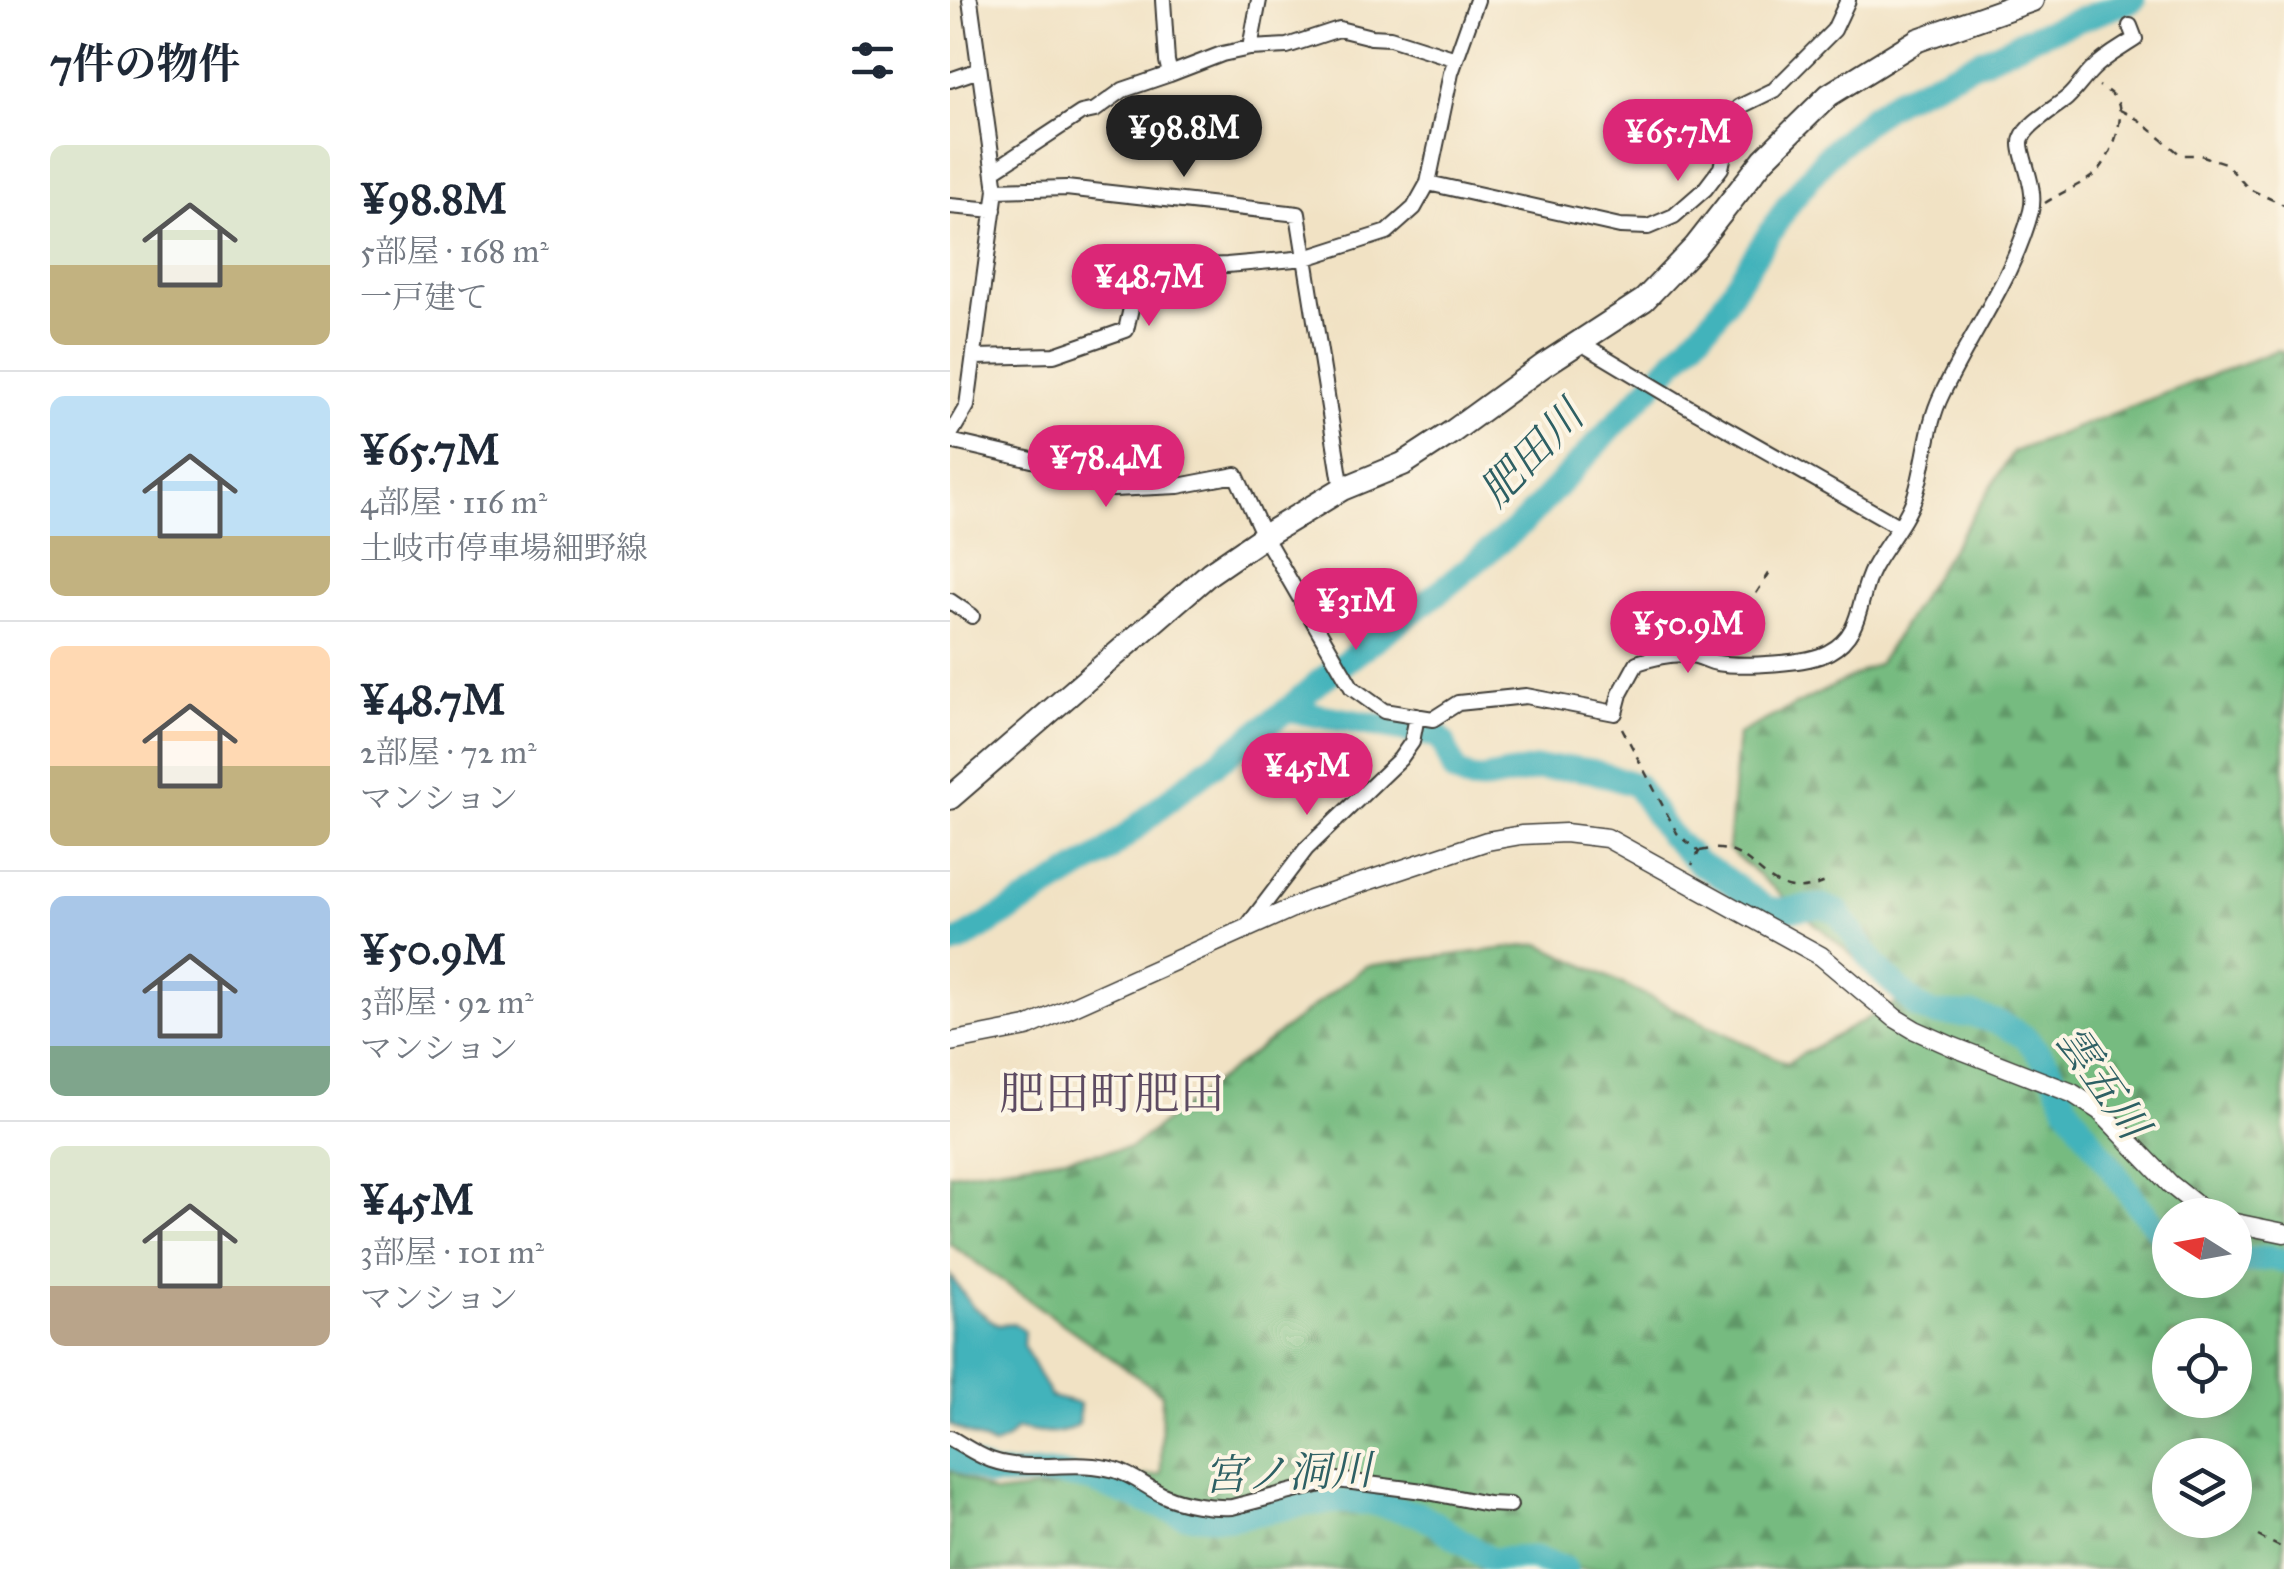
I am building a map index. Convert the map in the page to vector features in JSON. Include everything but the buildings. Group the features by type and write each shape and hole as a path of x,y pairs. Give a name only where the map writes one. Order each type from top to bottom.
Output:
{"main road":[{"path":"953,793 1210,574 1342,489 1403,464 1644,300 1695,246 1764,158 1829,95 1918,40 2032,0"}],"street":[{"path":"970,0 996,190 967,406 950,438 1062,467 1113,489 1178,486 1236,475 1264,536 1352,688 1384,712 1417,719 1433,718 1458,702 1526,696 1615,712 1637,663 1676,654 1692,654 1720,664 1817,658 1842,643 1858,620 1869,575 1915,495 1935,408 2016,253 2032,208 2033,190 2020,141 2101,62 2135,39 2130,26"},
{"path":"1163,0 1170,74"},
{"path":"1250,48 1259,0"},
{"path":"975,357 1054,354 1126,330 1140,269 1306,258 1387,232 1414,208 1428,184 1451,73 1478,0"},
{"path":"1428,184 1620,226 1648,227 1674,216 1706,189 1722,168 1739,107 1774,90 1834,30 1848,0"},
{"path":"992,169 1000,168 1122,90 1222,54 1287,46 1339,29 1390,38 1456,60"},
{"path":"950,80 978,70"},
{"path":"996,190 1066,188 1298,214 1342,489"},
{"path":"950,206 994,210"},
{"path":"1581,343 1898,526"},
{"path":"950,601 972,616"},
{"path":"1246,928 1306,849 1400,759 1412,742 1417,719"},
{"path":"950,1042 1027,1027 1310,900 1487,842 1520,835 1565,833 1607,838 1821,956 1905,1024 1950,1046 2072,1092 2100,1112 2188,1198"},
{"path":"2252,1226 2284,1232"},
{"path":"950,1438 992,1461 1030,1466 1096,1466 1132,1476 1175,1499 1220,1507 1337,1480 1510,1505"}],"path":[{"path":"2032,208 2039,208 2099,169 2108,156 2118,128 2119,103 2111,93 2084,78"},
{"path":"2120,110 2139,120 2173,151 2224,162 2250,189 2284,205"},
{"path":"1720,664 1736,623 1772,569"},
{"path":"1615,712 1676,833 1699,852"},
{"path":"1684,880 1699,852 1710,849 1738,854 1786,888 1808,889 1830,880"},
{"path":"2258,1536 2284,1549"}],"green space":[{"path":"2277,350 2284,352 2284,1569 950,1569 950,1470 995,1494 1161,1474 1162,1394 950,1244 950,1174 1130,1148 1366,966 1540,944 1786,1063 1903,999 1728,849 1738,734 1879,663 2013,452"}],"water":[{"path":"950,1275 972,1306 998,1325 1015,1324 1024,1331 1023,1345 1051,1397 1080,1404 1078,1424 1055,1433 1016,1429 994,1446 950,1425"}],"waterway":[{"name":"肥田川","path":"950,944 1104,854 1524,522 1715,317 1788,205 1827,156 1871,117 1898,99 2032,37 2133,0"},
{"name":"雲五川","path":"1287,710 1438,736 1455,772 1469,779 1572,768 1636,785 1668,833 1698,863 1767,909 1822,906 1838,912 1876,967 1918,1007 1933,1014 1974,1015 2002,1024 2026,1038 2050,1067 2066,1105 2152,1222"},
{"name":"雲五川","path":"2252,1260 2284,1261"},
{"name":"宮ノ洞川","path":"950,1455 991,1475 1057,1474 1093,1481 1183,1515 1232,1518 1305,1504 1378,1504 1422,1515 1490,1560 1532,1558 1565,1569"}],"district":[{"name":"肥田町肥田","path":"1112,1093"}]}
